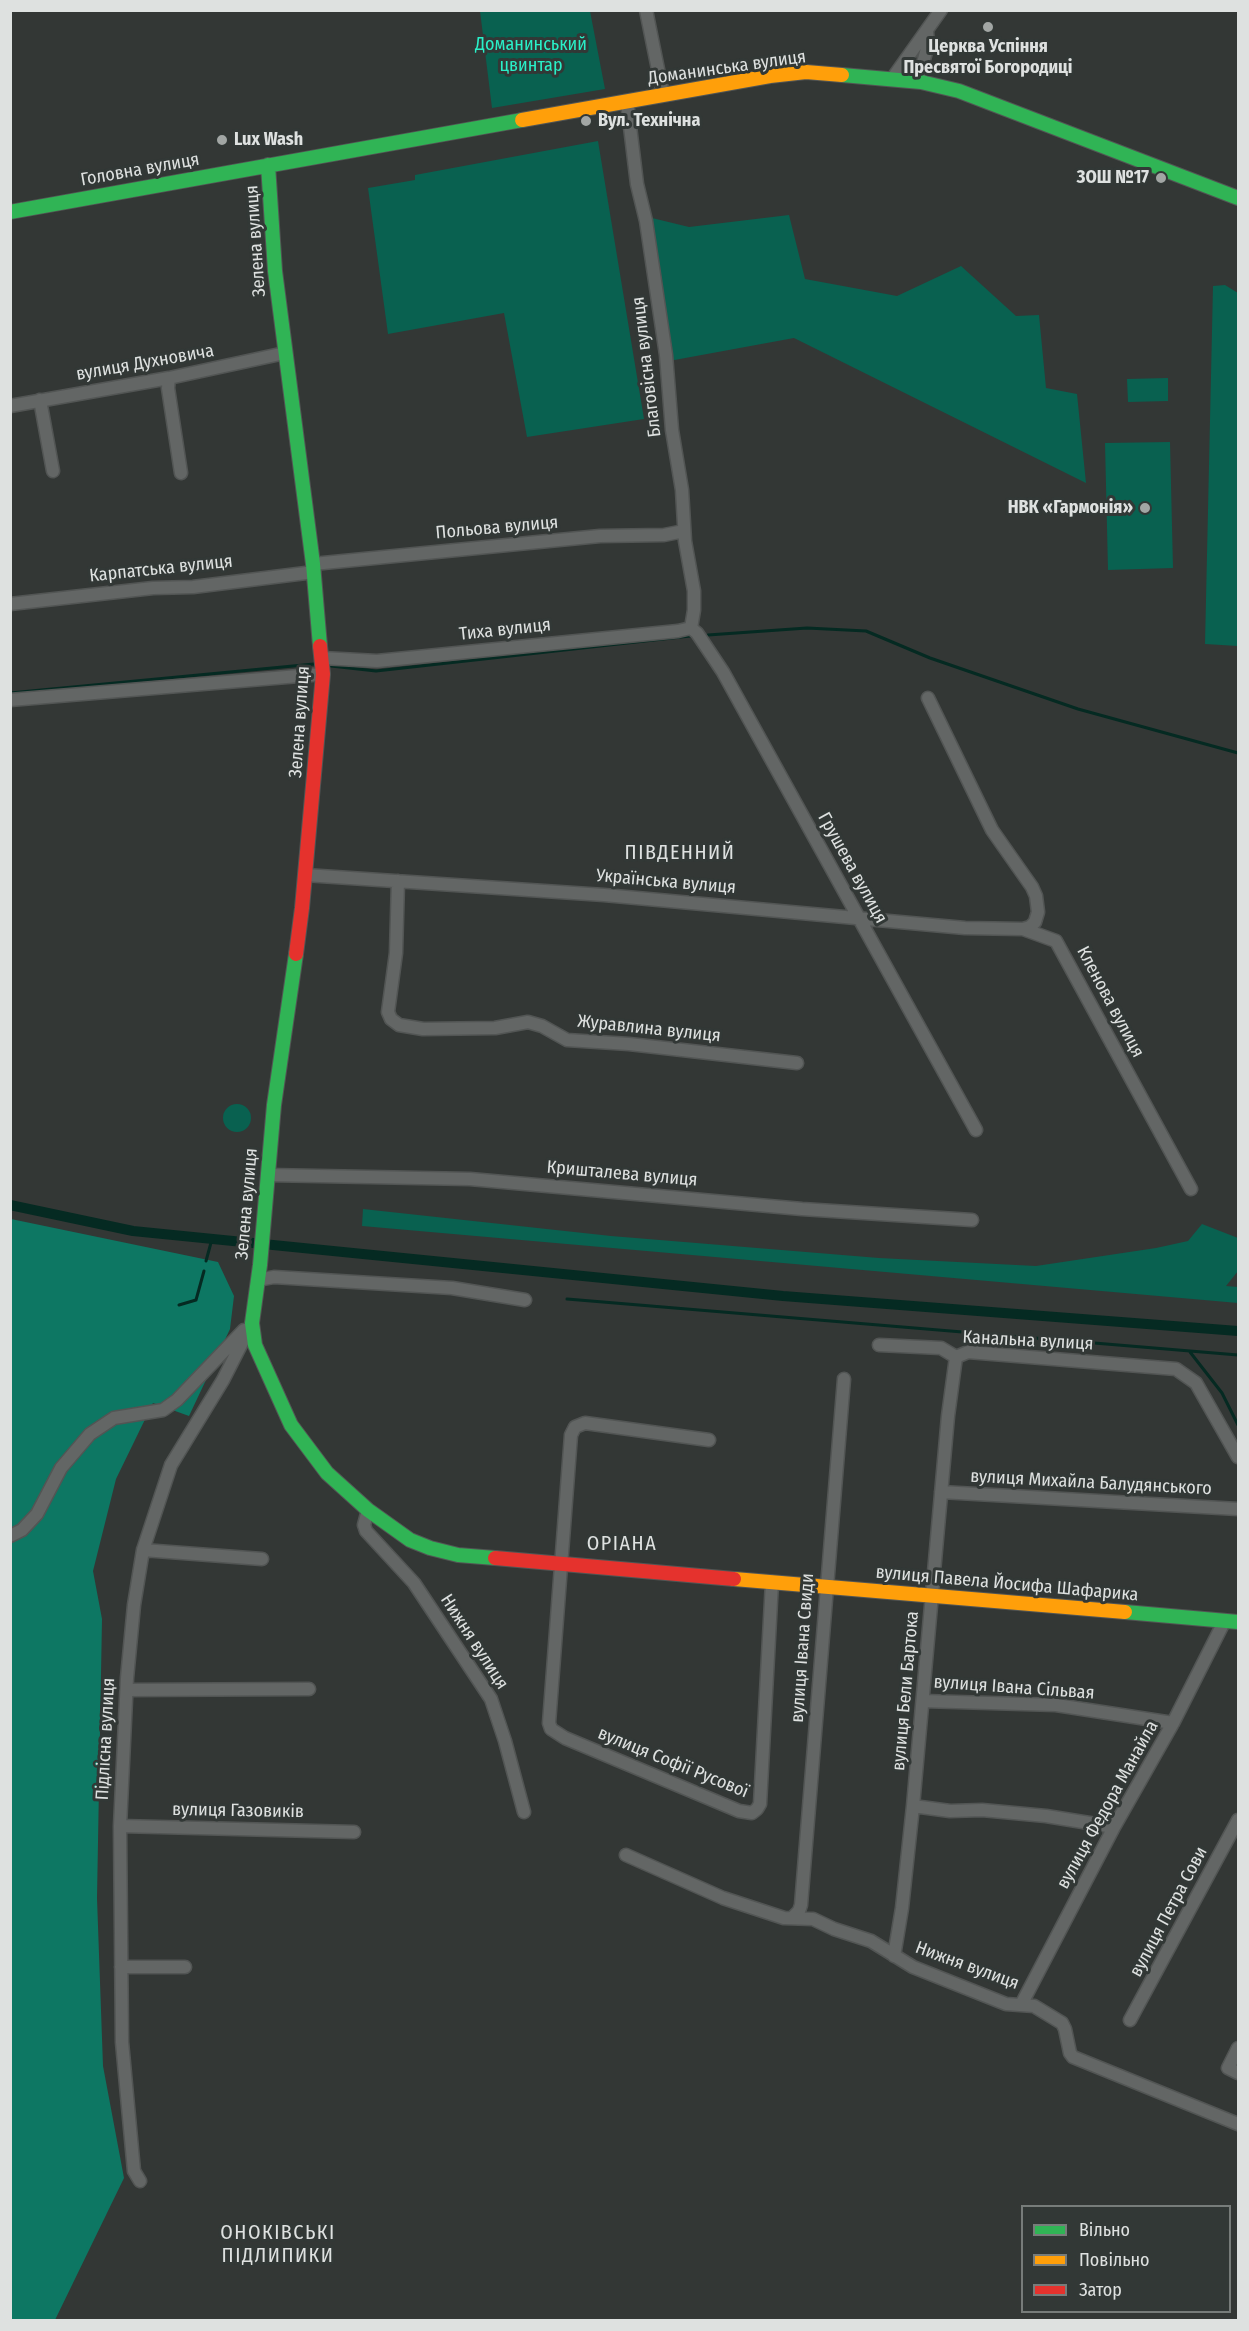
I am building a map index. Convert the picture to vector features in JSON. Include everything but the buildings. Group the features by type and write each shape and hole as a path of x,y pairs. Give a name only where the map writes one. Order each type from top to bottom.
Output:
{"street":[{"path":"646,10 663,94"},
{"path":"892,79 941,10"},
{"path":"921,82 921,70 928,45 927,31"},
{"name":"Доманинська вулиця","path":"419,139 663,94 798,73 844,74 921,82 959,91 994,102 1239,198"},
{"name":"Благовісна вулиця","path":"627,102 666,355 672,430 685,510 684,531 694,591 691,628"},
{"name":"Головна вулиця","path":"10,212 419,139"},
{"name":"Зелена вулиця","path":"268,165 275,272 314,568 323,674 296,956 274,1105 260,1265 252,1323 255,1345 282,1411 327,1473 368,1510"},
{"name":"вулиця Духновича","path":"10,406 169,378 285,353"},
{"path":"169,378 168,388 181,473"},
{"path":"40,400 53,471"},
{"name":"Польова вулиця","path":"314,568 600,536 664,535 684,531"},
{"name":"Карпатська вулиця","path":"10,604 153,588 193,587 314,568"},
{"name":"Тиха вулиця","path":"322,658 377,661 691,628"},
{"name":"Грушева вулиця","path":"691,628 723,672 976,1130"},
{"path":"10,700 323,674"},
{"path":"927,698 992,830 1036,896 1038,912 1035,922 1023,930"},
{"name":"Українська вулиця","path":"304,875 594,894 965,928 1023,930"},
{"name":"Журавлина вулиця","path":"398,881 396,953 388,1012 391,1019 399,1025 423,1029 495,1028 528,1022 542,1026 567,1040 629,1044 797,1063"},
{"name":"Кленова вулиця","path":"1023,930 1056,941 1191,1189"},
{"name":"Кришталева вулиця","path":"268,1175 470,1179 802,1209 972,1220"},
{"path":"258,1280 274,1277 440,1288 525,1300"},
{"path":"10,1536 22,1530 37,1514 61,1468 90,1434 114,1418 163,1410 177,1400 252,1323"},
{"name":"Підлісна вулиця","path":"140,2181 134,2171 122,2042 121,1967 120,1826 134,1605 143,1550 171,1465 223,1380 252,1323"},
{"name":"Канальна вулиця","path":"879,1345 941,1348 956,1357 968,1352 1176,1369 1196,1383 1239,1457"},
{"name":"вулиця Бели Бартока","path":"894,1956 902,1908 913,1806 941,1492 956,1357"},
{"name":"вулиця Івана Свиди","path":"793,1917 801,1905 844,1379"},
{"path":"560,1566 571,1435 575,1427 585,1423 709,1440"},
{"name":"вулиця Михайла Балудянського","path":"941,1492 1239,1509"},
{"name":"вулиця Павела Йосифа Шафарика","path":"368,1510 410,1540 458,1555 560,1566 933,1594 1232,1622"},
{"name":"Нижня вулиця","path":"368,1510 364,1525 366,1531 414,1583 491,1699 524,1812"},
{"path":"143,1550 262,1559"},
{"name":"вулиця Софії Русової","path":"560,1566 549,1723 551,1729 565,1738 746,1814 757,1809 760,1804 772,1582"},
{"name":"вулиця Федора Манайла","path":"1021,2005 1114,1827 1232,1622"},
{"path":"127,1690 309,1689"},
{"name":"вулиця Івана Сільвая","path":"923,1701 1056,1705 1173,1723"},
{"path":"913,1806 950,1811 982,1810 1046,1816 1114,1827"},
{"name":"вулиця Петра Сови","path":"1130,2020 1239,1820"},
{"name":"вулиця Газовиків","path":"120,1826 354,1832"},
{"name":"Нижня вулиця","path":"626,1855 723,1898 784,1918 813,1919 834,1929 871,1941 913,1967 1006,2004 1034,2006 1049,2013 1062,2023 1073,2057 1239,2124"},
{"path":"121,1967 185,1967"},
{"path":"1239,2048 1228,2068 1239,2073"}],"green space":[{"name":"Доманинський цвинтар","path":"480,11 590,11 605,89 492,108"},
{"path":"598,141 644,419 527,437 504,313 388,334 368,188 415,180 415,175"},
{"path":"789,215 805,279 897,296 961,266 1016,316 1039,315 1046,388 1077,394 1086,483 794,338 669,361 652,218 689,227"},
{"path":"1225,285 1238,293 1238,646 1205,644 1213,286"},
{"path":"1168,378 1168,401 1128,402 1127,379"},
{"path":"1170,442 1173,568 1108,570 1105,443"},
{"path":"237,1104 247,1108 251,1118 247,1128 237,1132 227,1128 223,1118 227,1108"},
{"path":"363,1209 611,1236 879,1258 1036,1266 1188,1241 1202,1224 1238,1238 1238,1271 1226,1286 1238,1287 1238,1303 362,1226"},
{"path":"11,1219 218,1262 234,1296 230,1329 189,1416 153,1403 116,1479 93,1571 102,1619 97,1898 103,2066 124,2178 55,2320 11,2320"}],"waterway":[{"path":"708,635 807,628 866,631 930,658 1078,709 1238,753"},
{"path":"331,666 376,671 690,636"},
{"path":"10,693 314,664"},
{"path":"10,1205 133,1231 783,1296 1238,1331"},
{"path":"206,1261 212,1239"},
{"path":"179,1305 196,1300 204,1271"},
{"path":"567,1299 1238,1355"},
{"path":"1190,1352 1222,1393 1238,1425"}],"traffic: fast":[{"path":"842,75 921,82 959,91 1238,198"},
{"path":"10,212 522,120"},
{"path":"268,165 275,271 313,564 320,646"},
{"path":"296,954 274,1105 260,1265 252,1323 255,1345 291,1425 327,1473 368,1510 410,1540 430,1548 458,1555 495,1558"},
{"path":"1125,1612 1238,1622"}],"traffic: slow":[{"path":"522,120 770,76 806,72 842,75"},
{"path":"734,1579 1125,1612"}],"traffic: jam":[{"path":"296,954 323,674 320,646"},
{"path":"495,1558 734,1579"}],"place":[{"name":"Церква Успіння Пресвятої Богородиці","path":"988,27"},
{"name":"Вул. Технічна","path":"586,121"},
{"name":"Lux Wash","path":"222,140"},
{"name":"ЗОШ №17","path":"1161,178"},
{"name":"НВК «Гармонія»","path":"1145,508"}],"district":[{"name":"ПІВДЕННИЙ","path":"680,853"},
{"name":"ОРІАНА","path":"622,1544"},
{"name":"ОНОКІВСЬКІ ПІДЛИПИКИ","path":"278,2244"}]}
